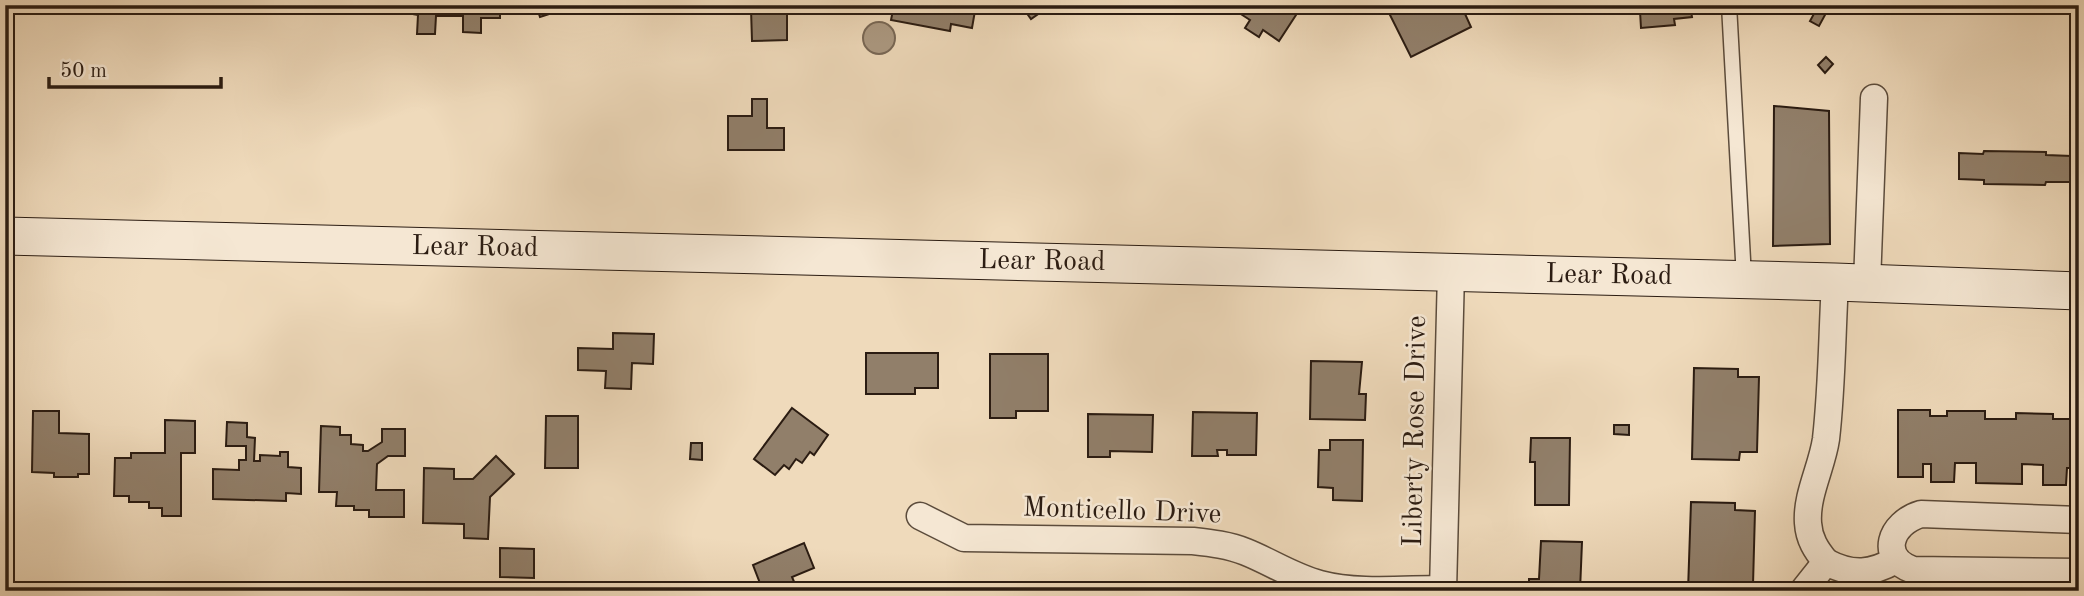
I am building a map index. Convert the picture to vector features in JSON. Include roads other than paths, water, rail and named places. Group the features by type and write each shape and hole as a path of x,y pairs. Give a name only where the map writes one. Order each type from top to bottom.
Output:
{"street":[{"path":"1874,98 1851,282 1825,442 1808,522 1816,550 1826,562 1839,568 1874,571 1896,560"},
{"name":"Lear Road","path":"5,236 1744,279 2079,291"},
{"name":"Liberty Rose Drive","path":"1443,590 1451,272"},
{"path":"2079,520 1921,514 1910,517 1897,527 1893,538 1896,560 1913,570 2079,572"},
{"name":"Monticello Drive","path":"920,516 964,538 1207,542 1247,552 1296,577 1322,585 1443,590"},
{"path":"1803,591 1826,562"}],"lane":[{"path":"1729,5 1744,279"}]}
